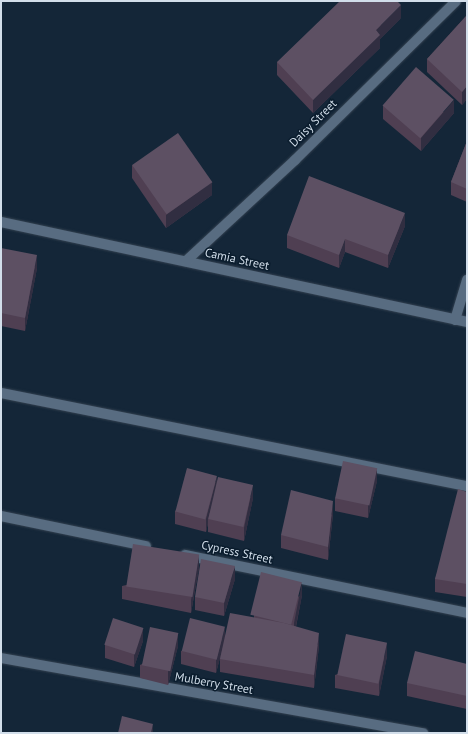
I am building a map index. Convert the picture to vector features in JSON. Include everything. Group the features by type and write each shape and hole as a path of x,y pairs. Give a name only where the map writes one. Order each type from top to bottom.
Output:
{"street":[{"name":"Daisy Street","path":"186,261 295,160 456,1"},
{"name":"Camia Street","path":"1,222 467,322"},
{"path":"455,320 467,280"},
{"path":"1,393 467,486"},
{"path":"1,516 156,549"},
{"name":"Cypress Street","path":"172,552 467,614"},
{"name":"Mulberry Street","path":"1,658 423,733"}],"building":[{"path":"340,1 397,1 401,5 376,30 380,35 313,100 277,62"},
{"path":"467,15 467,86 462,92 427,59"},
{"path":"416,67 454,100 420,138 383,105"},
{"path":"178,133 212,182 167,214 132,165"},
{"path":"467,141 467,189 451,182"},
{"path":"309,176 405,213 388,255 345,239 339,255 287,235"},
{"path":"1,248 37,255 25,318 1,313"},
{"path":"343,461 377,468 369,505 335,498"},
{"path":"187,468 217,476 205,519 175,511"},
{"path":"218,477 253,485 243,527 208,519"},
{"path":"458,489 467,492 467,584 435,579"},
{"path":"291,490 333,501 328,547 281,535"},
{"path":"133,544 199,554 192,597 126,586"},
{"path":"201,559 235,566 224,603 195,597"},
{"path":"261,572 302,582 291,625 250,615"},
{"path":"230,613 284,623 319,633 314,675 220,659"},
{"path":"113,618 143,628 135,655 104,645"},
{"path":"190,618 225,627 217,660 182,651"},
{"path":"150,627 178,633 170,671 142,665"},
{"path":"346,634 387,643 378,684 337,675"},
{"path":"415,651 467,664 467,696 407,683"},
{"path":"122,716 153,724 151,733 118,733"}]}
